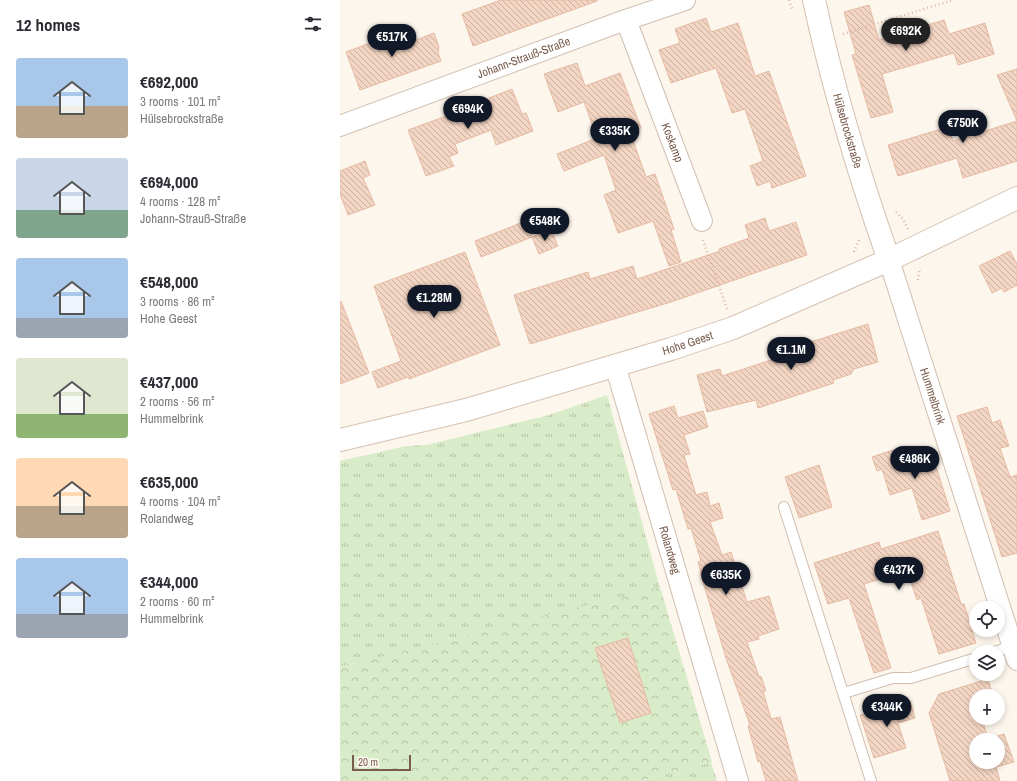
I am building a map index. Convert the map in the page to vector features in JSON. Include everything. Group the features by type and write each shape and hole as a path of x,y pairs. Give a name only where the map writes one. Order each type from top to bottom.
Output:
{"street":[{"name":"Johann-Strauß-Straße","path":"340,126 626,20 685,0"},
{"name":"Hülsebrockstraße","path":"814,0 823,40 860,170 889,260"},
{"name":"Koskamp","path":"626,20 702,221"},
{"name":"Hohe Geest","path":"340,440 466,410 670,349 733,328 889,260 1017,198"},
{"name":"Hummelbrink","path":"889,260 1015,653"},
{"name":"Rolandweg","path":"615,365 738,781"}],"lane":[{"path":"784,507 871,781"},
{"name":"Hummelbrink","path":"1005,653 1015,653"},
{"path":"844,693 893,678 911,678 969,660"}],"path":[{"path":"823,40 953,0"},
{"path":"702,221 700,232 733,328"}],"green space":[{"path":"607,395 660,588 340,667 340,461 406,446 427,445 549,415"},
{"path":"660,587 712,762 639,781 340,781 340,667"},
{"path":"711,762 717,781 639,781"}],"building":[{"path":"501,0 597,1 473,46 462,14"},
{"path":"869,5 879,40 944,20 949,34 985,23 994,54 958,65 954,53 882,74 893,112 871,118 852,55 856,54 844,12"},
{"path":"706,18 711,32 738,23 755,76 769,71 806,176 772,188 770,181 757,186 750,166 763,161 745,109 732,113 716,68 671,83 659,50 680,43 675,29"},
{"path":"402,31 406,44 434,33 439,47 438,53 441,61 360,90 346,52"},
{"path":"577,63 585,86 620,73 641,128 630,132 646,177 655,174 674,229 671,230 681,262 669,266 653,221 618,233 604,195 616,190 604,155 564,171 557,154 597,138 584,102 558,112 544,74"},
{"path":"1017,69 1017,121 997,75"},
{"path":"512,89 522,114 526,113 533,131 496,145 491,130 455,144 458,153 449,157 454,166 426,176 408,130 490,100 489,98"},
{"path":"1017,121 1017,161 963,178 957,158 898,176 888,145 948,127 953,141"},
{"path":"365,161 370,175 363,178 375,205 348,215 340,194 340,171"},
{"path":"765,218 769,231 796,222 807,255 671,302 530,344 514,295 588,272 590,279 633,266 637,279 720,251 719,249 749,238 745,225"},
{"path":"526,221 532,237 481,257 475,241"},
{"path":"551,229 558,246 539,254 532,237"},
{"path":"1010,251 1017,264 1017,285 1004,292 1002,288 992,293 979,266"},
{"path":"465,252 500,345 409,379 408,377 378,388 372,372 401,361 374,286"},
{"path":"341,301 369,373 340,384 340,302"},
{"path":"868,324 878,362 854,369 851,374 833,380 834,383 758,408 756,400 707,412 697,375 720,369 722,376 777,358 775,353"},
{"path":"674,406 678,418 703,411 708,427 684,435 690,454 684,455 696,495 707,492 710,506 719,503 723,518 710,522 722,555 731,552 747,602 769,596 779,629 758,636 759,639 747,642 759,677 761,676 766,691 763,691 771,719 780,717 798,781 766,781 760,761 758,762 748,726 750,725 726,658 700,572 698,562 701,561 691,528 688,529 676,489 673,490 649,414"},
{"path":"987,407 992,423 1000,420 1009,446 1000,448 1010,477 1017,475 1017,553 1002,557 957,416"},
{"path":"930,447 950,511 922,520 912,488 890,495 882,469 877,471 872,457 893,450 895,458"},
{"path":"819,465 832,507 799,518 785,477"},
{"path":"938,531 961,604 964,604 969,620 969,637 974,637 976,643 939,654 921,598 917,600 907,571 864,584 891,668 874,673 849,598 828,604 814,563 879,542 881,549"},
{"path":"628,638 651,713 620,723 595,648"},
{"path":"981,681 989,681 991,689 969,689 969,725 984,725 986,733 969,733 969,769 997,769 1000,781 950,781 929,713 939,694"},
{"path":"910,701 915,718 898,723 906,748 874,758 860,715"},
{"path":"1005,737 1014,762 1005,764"}]}
